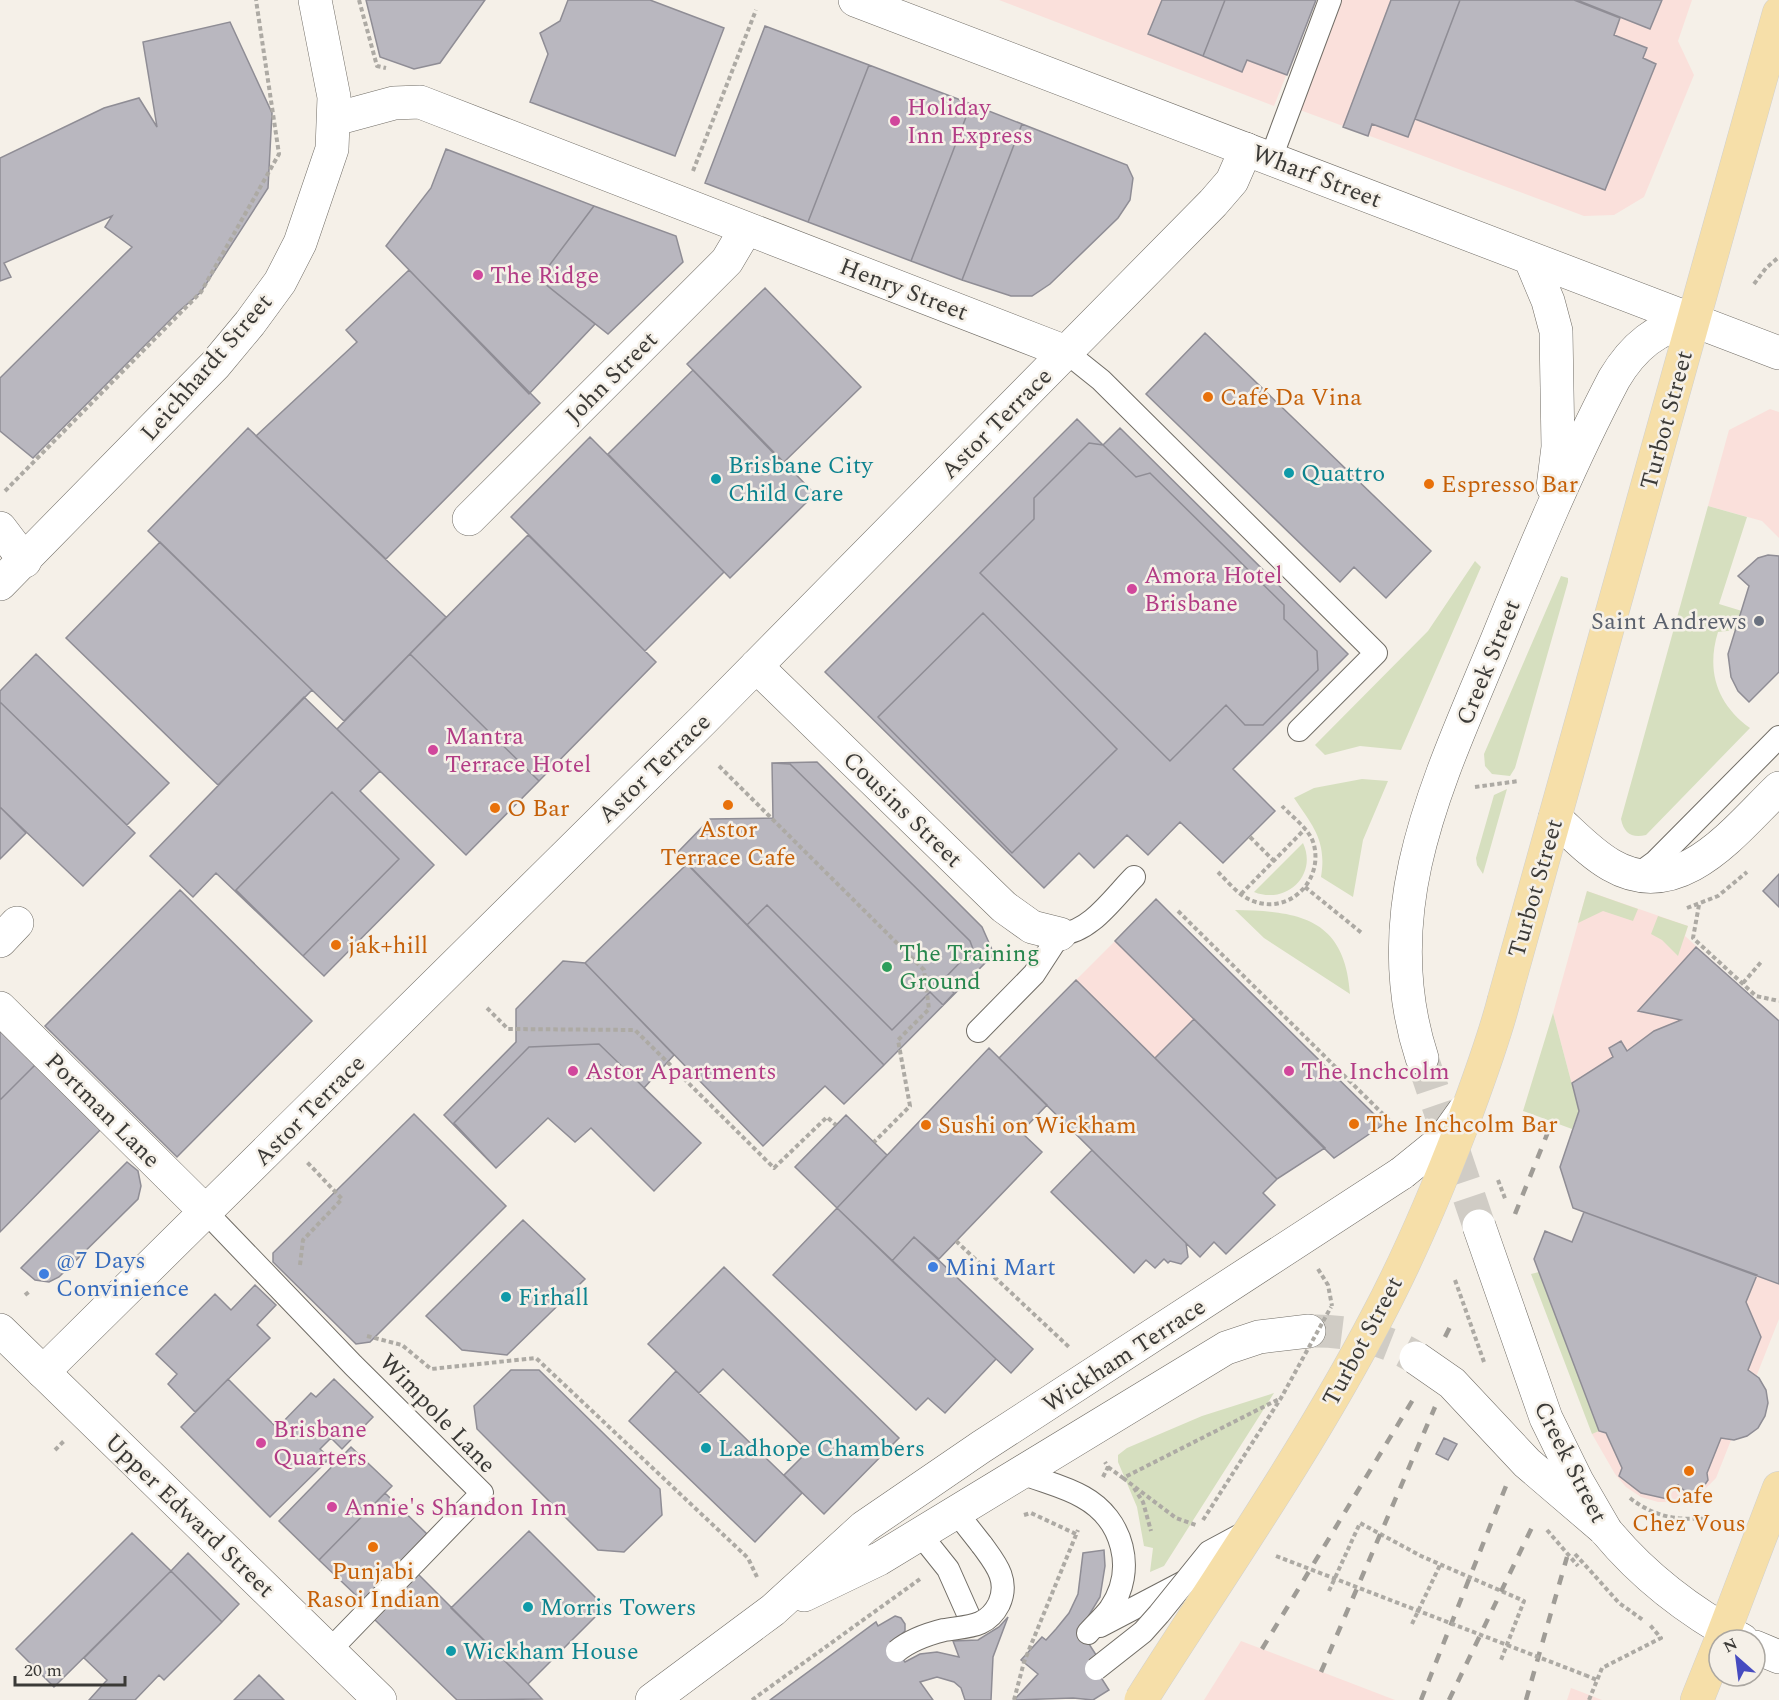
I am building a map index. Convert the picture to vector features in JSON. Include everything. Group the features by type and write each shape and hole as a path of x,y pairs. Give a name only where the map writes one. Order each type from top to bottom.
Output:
{"main road":[{"name":"Turbot Street","path":"1141,1700 1320,1418 1376,1319 1412,1247 1472,1099 1504,1000 1779,14"},
{"path":"1731,1628 1779,1488"},
{"path":"1697,1700 1707,1680"}],"street":[{"name":"Leichhardt Street","path":"0,584 25,561 215,364 250,323 280,282 300,243 319,193 332,149 335,119 334,97 315,0"},
{"name":"Wharf Street","path":"855,0 1779,353"},
{"name":"Henry Street","path":"335,119 394,103 420,102 1066,352"},
{"name":"Astor Terrace","path":"43,1372 756,666 1224,191 1258,153"},
{"name":"John Street","path":"469,519 726,261 746,229"},
{"path":"1530,258 1553,314 1557,340 1557,454 1544,530"},
{"name":"Creek Street","path":"1422,1058 1406,994 1406,912 1413,869 1436,787 1544,530 1610,386 1623,365 1648,338 1675,324 1693,320"},
{"path":"0,528 25,561"},
{"name":"Cousins Street","path":"756,666 1004,907 1032,927 1060,934"},
{"path":"1555,818 1602,859 1632,874 1660,877 1695,865 1779,788"},
{"name":"Portman Lane","path":"0,1008 206,1212"},
{"name":"Wickham Terrace","path":"651,1700 773,1610 864,1527 981,1447 1402,1173 1444,1139 1472,1099"},
{"name":"Creek Street","path":"1479,1226 1546,1418 1577,1481 1606,1531 1665,1591 1713,1628"},
{"name":"Upper Edward Street","path":"0,1330 380,1700"},
{"name":"Wickham Terrace","path":"773,1610 879,1559 1196,1364 1226,1348 1259,1337 1309,1331"},
{"path":"1416,1358 1452,1383 1527,1463 1606,1531"}],"lane":[{"path":"1258,153 1330,0"},
{"name":"Henry Street","path":"1066,352 1101,380 1376,653 1299,730"},
{"path":"1632,874 1654,861 1779,737"},
{"path":"978,1031 1034,974 1060,934 1085,926 1134,877"},
{"name":"Wimpole Lane","path":"206,1212 353,1365 482,1493 328,1651"},
{"path":"1022,1473 1082,1496 1098,1507 1111,1521 1120,1540 1124,1557 1123,1576 1118,1593 1110,1609 1088,1633 1184,1582"},
{"path":"897,1651 931,1634 978,1625 996,1610 1002,1598 1002,1575 956,1512"},
{"path":"1096,1669 1143,1632 1209,1552 1248,1531"},
{"path":"920,1534 943,1562 968,1614"}],"path":[{"path":"5,491 201,292 279,154 256,0"},
{"path":"359,0 377,66"},
{"path":"698,157 756,10"},
{"path":"1754,284 1766,268 1779,257"},
{"path":"719,766 924,970 930,1009 898,1040 910,1106 874,1142"},
{"path":"1465,788 1519,782"},
{"path":"1218,872 1240,894 1253,901 1274,904 1295,897 1305,887 1313,874 1316,858 1313,843 1305,829 1282,806"},
{"path":"1240,894 1305,829"},
{"path":"1250,837 1274,861"},
{"path":"1305,887 1362,934"},
{"path":"1700,905 1693,938 1756,996 1779,1001"},
{"path":"1178,911 1385,1116 1402,1129"},
{"path":"1742,983 1762,961"},
{"path":"487,1008 508,1029 635,1030 774,1168 827,1117 836,1125"},
{"path":"299,1269 303,1240 342,1199 306,1161"},
{"path":"956,1241 1075,1353"},
{"path":"1455,1281 1485,1366"},
{"path":"25,1295 30,1291"},
{"path":"1194,1534 1281,1398 1331,1306"},
{"path":"358,1334 402,1345 431,1369 536,1358 748,1558 773,1610"},
{"path":"1123,1478 1281,1398"},
{"path":"1108,1467 1176,1518 1198,1526"},
{"path":"1123,1478 1143,1502 1149,1516 1150,1540"},
{"path":"1625,1492 1647,1510 1665,1517 1684,1520 1704,1518"},
{"path":"979,1542 998,1523 1031,1513 1076,1533 1024,1662 1014,1700"},
{"path":"1329,1591 1360,1523 1440,1565 1524,1601 1501,1660"},
{"path":"1275,1556 1597,1680"},
{"path":"752,1700 943,1562"},
{"path":"1412,1624 1440,1565"},
{"path":"1589,1700 1602,1668 1661,1638 1648,1623 1619,1603 1594,1576"}],"shaded area":[{"path":"999,0 1316,0 1274,106"},
{"path":"1341,0 1692,0 1678,41 1694,75 1644,197 1614,215 1584,216 1300,110"},
{"path":"1770,409 1779,412 1779,538 1762,521 1708,506 1729,430"},
{"path":"1587,891 1688,926 1685,936 1779,1021 1779,1319 1716,1478 1705,1489 1675,1502 1658,1502 1641,1497 1626,1487 1615,1474 1592,1434 1599,1430 1534,1259 1545,1231 1572,1241 1584,1213 1573,1208 1560,1167 1579,1111 1553,1013"},
{"path":"1115,941 1325,1148 1277,1179 1076,980"},
{"path":"1241,1641 1262,1649 1395,1700 1204,1700"},
{"path":"1571,1688 1579,1691 1602,1700 1567,1700"}],"green space":[{"path":"1708,506 1747,517 1719,604 1742,611 1736,630 1718,632 1713,660 1717,686 1722,697 1729,708 1750,728 1646,835 1637,836 1629,834 1621,819"},
{"path":"1475,561 1481,567 1401,750 1360,746 1325,755 1315,745 1428,631"},
{"path":"1561,576 1568,578 1568,582 1515,768 1510,776 1492,774 1485,766 1484,754"},
{"path":"1362,779 1388,781 1363,840 1353,897 1321,877 1322,853 1317,834 1294,798 1314,788"},
{"path":"1507,789 1483,874 1477,865 1476,858 1494,795"},
{"path":"1303,843 1307,855 1306,866 1303,876 1296,884 1288,891 1277,894 1266,895 1254,892"},
{"path":"1587,891 1638,909 1633,921 1603,911 1578,923"},
{"path":"1235,910 1279,913 1315,924 1328,934 1339,949 1346,969 1350,994 1264,938"},
{"path":"1658,916 1688,926 1678,956 1662,940 1651,934"},
{"path":"1553,1013 1579,1111 1572,1129 1523,1111"},
{"path":"1539,1272 1599,1431 1592,1434 1531,1274"},
{"path":"1274,1393 1164,1566 1150,1572 1153,1548 1144,1546 1137,1507 1118,1462 1118,1455 1127,1448 1202,1416"}],"building":[{"path":"366,0 485,0 440,63 414,69 380,57"},
{"path":"568,0 650,0 724,28 675,156 530,102 548,54 540,33 560,21"},
{"path":"1162,0 1225,0 1203,56 1148,34"},
{"path":"1225,0 1316,0 1287,75 1247,60 1242,72 1203,56"},
{"path":"1391,0 1460,0 1408,137 1372,124 1368,136 1343,127"},
{"path":"1460,0 1574,0 1620,18 1614,35 1647,48 1643,58 1656,64 1605,190 1415,119"},
{"path":"1577,0 1662,0 1650,29"},
{"path":"230,22 272,113 268,188 201,292 177,313 33,458 0,431 0,378 132,247 105,227 112,216 4,263 11,277 0,281 0,158 104,108 139,98 157,127 143,42"},
{"path":"765,26 869,65 808,222 705,183"},
{"path":"869,65 971,104 911,261 808,222"},
{"path":"971,104 1022,124 962,280 911,261"},
{"path":"1022,124 1127,165 1133,178 1130,200 1118,218 1050,284 1032,296 1011,296 962,280"},
{"name":"The Ridge","path":"446,149 594,206 539,279 595,324 529,394 386,246 431,188"},
{"path":"594,206 676,236 683,262 608,334 539,279"},
{"path":"409,270 540,403 386,559 256,436 357,342 346,330"},
{"path":"765,288 861,387 783,463 687,364"},
{"name":"Quattro","path":"1205,333 1431,551 1386,598 1354,567 1340,582 1146,394"},
{"name":"Brisbane City Child Care","path":"693,370 815,494 730,578 608,454"},
{"path":"1077,419 1103,445 1120,428 1348,654 1233,769 1275,811 1223,863 1180,822 1148,855 1127,835 1094,868 1079,853 1044,888 825,672"},
{"path":"248,428 446,617 344,721 148,531"},
{"path":"590,437 724,572 645,651 511,517"},
{"name":"Amora Hotel Brisbane","path":"1089,443 1103,445 1136,477 1150,473 1284,605 1284,619 1317,651 1318,670 1263,725 1245,725 1226,705 1170,761 980,573 1034,519 1034,498"},
{"path":"528,535 656,662 539,781 410,654"},
{"path":"160,542 312,690 218,785 66,638"},
{"name":"Saint Andrews","path":"1768,555 1779,556 1779,672 1749,702 1738,691 1731,677 1728,654 1749,586 1738,576 1758,558"},
{"path":"983,613 1117,749 1012,853 878,717"},
{"path":"36,654 169,783 127,825 0,702 0,691"},
{"name":"Mantra Terrace Hotel","path":"410,654 539,781 466,855 337,729"},
{"path":"304,697 380,771 360,791 434,865 324,976 216,873 193,897 150,856"},
{"path":"0,702 135,833 83,886 0,807"},
{"path":"817,762 982,927 994,954 884,1065 677,853 710,819 773,818 772,763"},
{"path":"772,763 790,764 970,941 973,949 942,981 954,993 943,1005 930,992 892,1030 767,905 747,925 677,853 710,819 773,818"},
{"path":"332,792 399,859 303,956 236,890"},
{"path":"0,807 26,833 0,859"},
{"path":"687,864 884,1065 844,1104 825,1086 763,1146 585,963"},
{"path":"1779,874 1779,907 1763,891"},
{"path":"180,890 312,1021 177,1157 45,1026"},
{"name":"The Inchcolm","path":"1156,899 1384,1124 1334,1158 1115,941"},
{"path":"1696,947 1779,1021 1779,1284 1573,1208 1560,1167 1579,1111 1572,1083 1613,1057 1609,1048 1621,1041 1627,1051 1654,1031 1681,1020 1638,1011"},
{"name":"Astor Apartments","path":"563,961 585,963 674,1055 644,1088 701,1143 654,1191 591,1128 575,1142 548,1118 496,1168 444,1115 516,1042 516,1009"},
{"path":"1076,980 1277,1179 1263,1193 1275,1205 1226,1254 1214,1242 1200,1257 999,1058"},
{"path":"1194,1019 1325,1148 1277,1179 1155,1058"},
{"path":"0,1026 37,1063 0,1100"},
{"name":"Astor Apartments","path":"599,1044 701,1143 654,1191 591,1128 575,1142 548,1118 496,1168 454,1123 529,1047"},
{"path":"989,1048 1047,1105 1021,1132 1042,1152 939,1259 914,1237 892,1261 837,1208"},
{"path":"37,1063 103,1127 0,1232 0,1100"},
{"path":"414,1114 506,1206 370,1342 356,1344 273,1262 273,1253"},
{"path":"846,1115 887,1155 837,1208 795,1167"},
{"path":"1092,1150 1186,1243 1188,1257 1181,1264 1170,1261 1168,1263 1164,1259 1155,1268 1146,1260 1134,1273 1051,1192"},
{"path":"127,1162 138,1171 141,1186 138,1199 59,1277 49,1282 35,1280 21,1268"},
{"path":"837,1208 996,1359 945,1413 928,1398 916,1410 773,1275"},
{"path":"1584,1212 1757,1275 1746,1302 1761,1337 1748,1370 1759,1378 1766,1390 1768,1403 1765,1416 1758,1428 1747,1436 1734,1440 1721,1438 1707,1473 1708,1480 1700,1492 1687,1493 1678,1485 1672,1488 1667,1499 1641,1493 1619,1476 1622,1468 1606,1433 1599,1431 1534,1259 1545,1231 1572,1242"},
{"name":"Firhall","path":"523,1220 585,1279 507,1355 462,1350 426,1316"},
{"path":"914,1237 1033,1349 1011,1373 892,1261"},
{"path":"724,1267 899,1438 824,1514 784,1475 808,1451 723,1369 699,1393 648,1344"},
{"path":"255,1285 276,1305 257,1325 270,1338 195,1412 168,1384 177,1374 156,1354 215,1294 231,1310"},
{"path":"511,1370 539,1370 660,1489 662,1515 624,1552 598,1550 477,1429 474,1406"},
{"name":"Ladhope Chambers","path":"676,1371 802,1493 755,1542 629,1421"},
{"name":"Brisbane Quarters","path":"228,1379 277,1428 311,1393 316,1397 334,1379 373,1417 342,1449 331,1438 320,1449 330,1458 270,1517 181,1427"},
{"path":"1444,1438 1457,1444 1448,1460 1436,1454"},
{"name":"Annie's Shandon Inn","path":"351,1447 392,1486 319,1560 279,1521"},
{"name":"Punjabi Rasoi Indian","path":"385,1493 427,1534 362,1601 319,1560"},
{"name":"Morris Towers","path":"529,1531 605,1607 528,1684 451,1608"},
{"path":"132,1533 171,1571 54,1687 16,1649"},
{"path":"1104,1550 1105,1566 1100,1597 1080,1630 1100,1661 1093,1665 1109,1690 1093,1700 1073,1698 1014,1700 1038,1674 1021,1660 1042,1637 1046,1640 1056,1629 1069,1613 1078,1594 1083,1553"},
{"path":"188,1553 239,1604 222,1622 171,1571"},
{"path":"171,1571 222,1622 164,1680 159,1675 135,1700 89,1700 107,1680 84,1658"},
{"name":"Wickham House","path":"417,1573 542,1699 457,1700 373,1618"},
{"path":"895,1616 901,1618 905,1624 905,1631 891,1643 905,1662 920,1654 937,1652 959,1657 953,1641 978,1640 999,1627 1008,1617 993,1657 991,1700 965,1700 961,1688 954,1682 937,1677 920,1682 933,1700 770,1700 876,1622 878,1626"},
{"path":"259,1675 284,1700 234,1700"}],"tunnel":[{"path":"1422,1058 1479,1226"},
{"path":"1309,1331 1337,1332 1378,1340 1416,1358"}],"railway":[{"path":"1515,1214 1552,1122"},
{"path":"1445,1337 1452,1323"},
{"path":"1262,1649 1417,1393"},
{"path":"1321,1672 1435,1407"},
{"path":"1421,1700 1506,1486"},
{"path":"1449,1700 1535,1521"},
{"path":"1526,1700 1567,1557"}],"place":[{"name":"Holiday Inn Express","path":"895,121"},
{"name":"The Ridge","path":"478,275"},
{"name":"Café Da Vina","path":"1208,397"},
{"name":"Quattro","path":"1289,473"},
{"name":"Brisbane City Child Care","path":"716,479"},
{"name":"Espresso Bar","path":"1429,484"},
{"name":"Amora Hotel Brisbane","path":"1132,589"},
{"name":"Saint Andrews","path":"1759,621"},
{"name":"Mantra Terrace Hotel","path":"433,750"},
{"name":"Astor Terrace Cafe","path":"728,805"},
{"name":"O Bar","path":"495,808"},
{"name":"jak+hill","path":"336,945"},
{"name":"The Training Ground","path":"887,967"},
{"name":"Astor Apartments","path":"573,1071"},
{"name":"The Inchcolm","path":"1289,1071"},
{"name":"The Inchcolm Bar","path":"1354,1124"},
{"name":"Sushi on Wickham","path":"926,1125"},
{"name":"Mini Mart","path":"933,1267"},
{"name":"@7 Days Convinience","path":"44,1274"},
{"name":"Firhall","path":"506,1297"},
{"name":"Brisbane Quarters","path":"261,1443"},
{"name":"Ladhope Chambers","path":"706,1448"},
{"name":"Cafe Chez Vous","path":"1689,1471"},
{"name":"Annie's Shandon Inn","path":"332,1507"},
{"name":"Punjabi Rasoi Indian","path":"373,1547"},
{"name":"Morris Towers","path":"528,1607"},
{"name":"Wickham House","path":"451,1651"}]}
